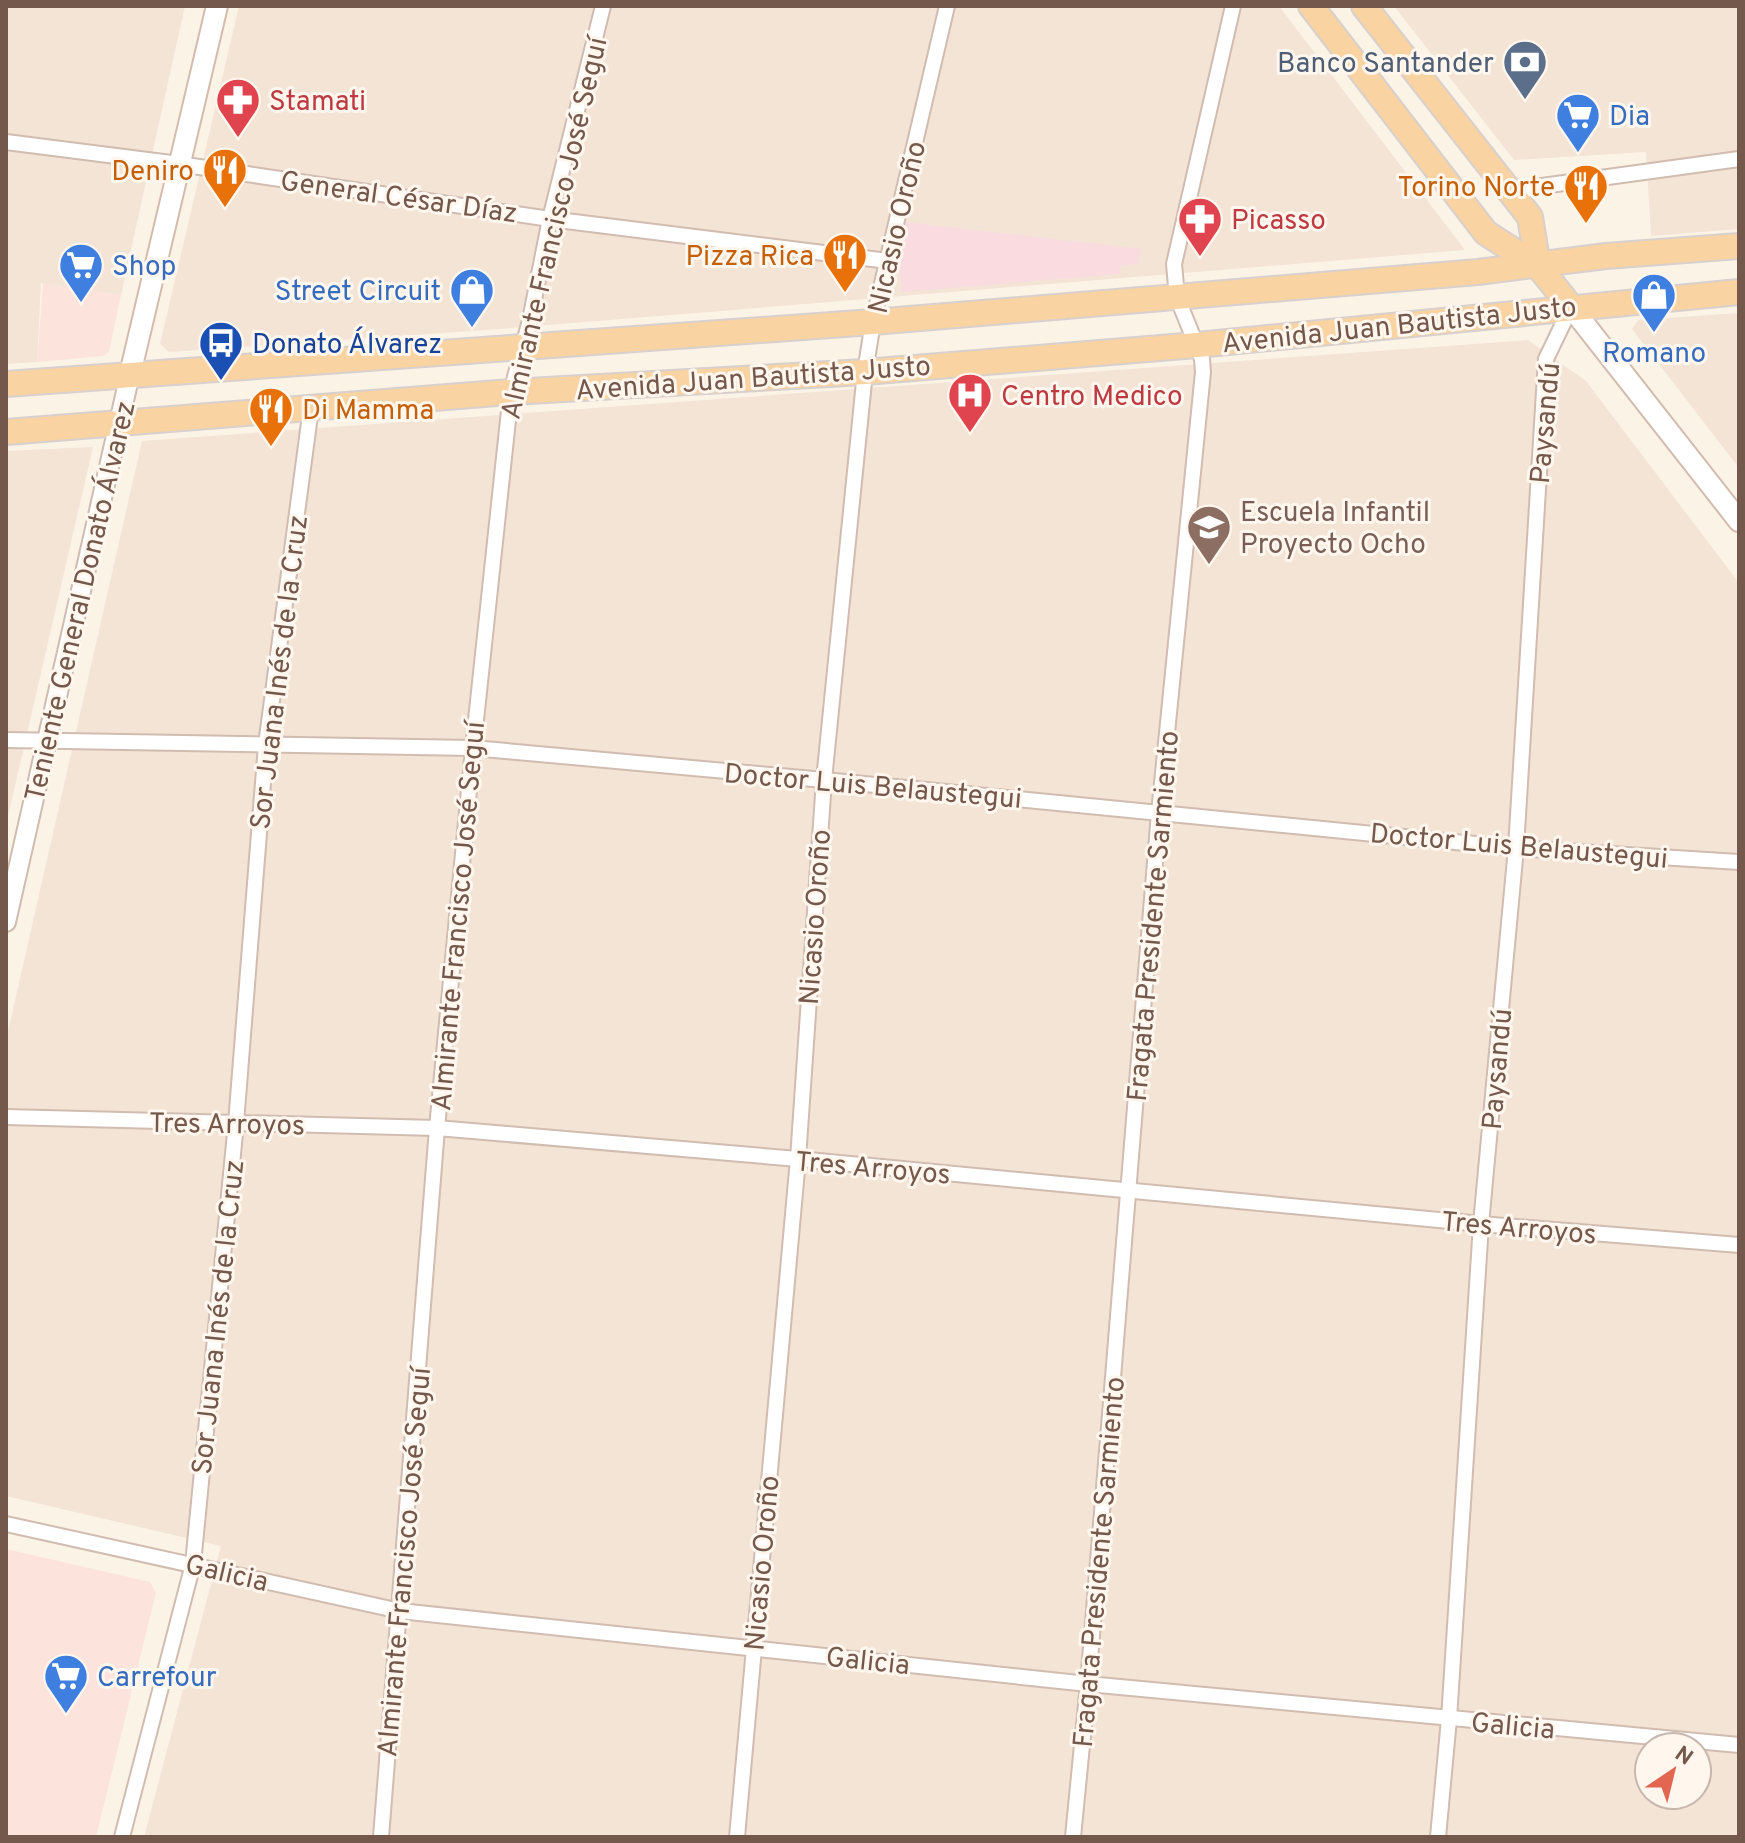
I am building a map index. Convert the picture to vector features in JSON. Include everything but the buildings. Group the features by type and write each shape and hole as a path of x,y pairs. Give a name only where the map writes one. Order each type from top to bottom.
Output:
{"main road":[{"path":"130,374 217,6"},
{"path":"1311,6 1486,233 1538,266 1739,521"},
{"path":"1364,6 1530,217 1538,266"},
{"name":"Avenida Juan Bautista Justo","path":"6,384 873,322 1739,246"},
{"name":"Avenida Juan Bautista Justo","path":"6,432 511,392 865,372 1197,345 1739,292"}],"street":[{"name":"Almirante Francisco José Seguí","path":"381,1837 437,1128 511,392 603,6"},
{"name":"Nicasio Oroño","path":"737,1837 798,1159 824,780 865,372 873,322 947,6"},
{"name":"Fragata Presidente Sarmiento","path":"1073,1837 1159,813 1203,372 1197,345 1177,297 1174,264 1233,6"},
{"name":"General César Díaz","path":"6,142 179,164 550,219 888,261"},
{"path":"1512,193 1542,186 1739,159"},
{"name":"Paysandú","path":"1438,1837 1449,1719 1481,1224 1516,848 1546,359 1571,307"},
{"name":"Teniente General Donato Álvarez","path":"6,922 130,374"},
{"name":"Sor Juana Inés de la Cruz","path":"122,1837 193,1564 236,1123 266,745 311,408"},
{"name":"Doctor Luis Belaustegui","path":"6,740 473,748 1516,848 1739,862"},
{"name":"Tres Arroyos","path":"6,1117 437,1128 1739,1245"},
{"name":"Galicia","path":"6,1524 400,1611 1088,1684 1739,1745"}],"shaded area":[{"path":"6,6 185,6 121,295 41,283 37,362 6,364"},
{"path":"239,6 1279,6 1465,250 500,329 169,352 160,344"},
{"path":"1394,6 1739,6 1739,229 1651,236 1646,152 1514,160"},
{"path":"905,222 1140,249 1138,264 1120,266 1120,274 902,292 900,272 896,271"},
{"path":"43,283 121,295 109,352 103,356 37,362"},
{"path":"1739,313 1739,468 1632,329 1638,320"},
{"path":"1528,340 1586,381 1739,583 1739,1837 144,1837 221,1546 6,1496 6,1040 142,441"},
{"path":"93,447 6,825 6,451"},
{"name":"Carrefour","path":"6,1549 150,1582 156,1593 96,1837 6,1837"}],"place":[{"name":"Banco Santander","path":"1525,101"},
{"name":"Stamati","path":"238,139"},
{"name":"Dia","path":"1578,154"},
{"name":"Deniro","path":"225,209"},
{"name":"Torino Norte","path":"1586,225"},
{"name":"Picasso","path":"1200,258"},
{"name":"Pizza Rica","path":"845,294"},
{"name":"Shop","path":"81,304"},
{"name":"Street Circuit","path":"472,329"},
{"name":"Romano","path":"1654,334"},
{"name":"Donato Álvarez","path":"221,382"},
{"name":"Centro Medico","path":"970,434"},
{"name":"Di Mamma","path":"271,448"},
{"name":"Escuela Infantil Proyecto Ocho","path":"1209,566"},
{"name":"Carrefour","path":"66,1715"}]}
